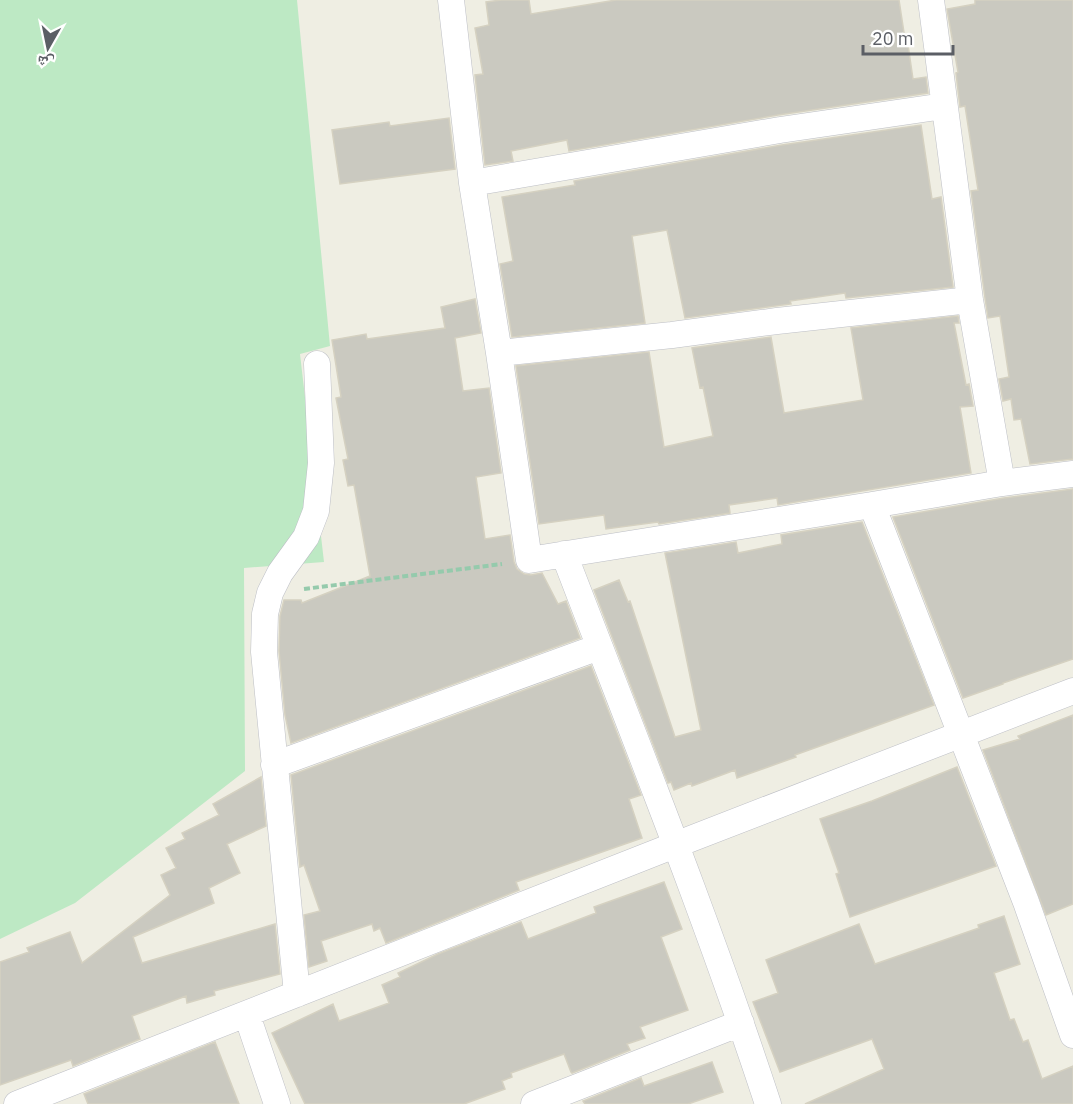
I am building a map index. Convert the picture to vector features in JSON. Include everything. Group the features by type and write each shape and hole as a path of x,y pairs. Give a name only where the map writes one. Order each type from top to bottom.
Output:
{"street":[{"path":"451,0 472,183 529,560 1002,483 1073,474"},
{"path":"931,0 970,300 1002,483"},
{"path":"472,183 769,132 944,106"},
{"path":"499,353 970,300"},
{"path":"297,994 264,652 265,614 270,593 280,573 306,537 316,511 321,463 317,363"},
{"path":"872,505 1026,902 1073,1035"},
{"path":"564,554 675,845 741,1023 768,1104"},
{"path":"274,765 599,646"},
{"path":"17,1104 1073,691"},
{"path":"247,1014 277,1104"},
{"path":"534,1104 572,1097 741,1023"}],"path":[{"path":"270,593 529,560"}],"green space":[{"path":"0,0 297,0 330,346 300,354 324,562 244,568 245,771 75,903 0,939"}],"building":[{"path":"529,0 531,14 616,0 899,0 913,79 926,77 928,93 778,115 569,151 567,140 511,151 513,161 485,165 475,75 483,74 475,28 489,25 486,2"},
{"path":"975,0 1073,0 1073,459 1030,464 1021,419 1014,420 1011,399 1003,401 999,379 1009,377 1000,316 988,318 971,191 978,190 965,106 960,107 956,73 958,72 947,9 975,4"},
{"path":"449,118 455,169 340,184 332,130 389,122 390,126"},
{"path":"921,125 932,199 941,197 953,287 846,298 845,293 790,301 791,304 685,318 667,230 632,236 645,323 512,337 500,264 513,261 502,197 575,185 574,181 782,145"},
{"path":"475,299 481,333 455,338 463,391 489,388 501,473 476,477 485,539 510,535 517,569 524,574 542,573 558,604 566,601 580,638 291,743 285,715 279,651 280,616 284,600 301,600 302,603 370,576 354,485 348,486 343,460 348,459 336,398 341,397 332,340 366,334 367,339 445,328 441,307"},
{"path":"958,316 959,323 954,323 966,385 969,384 973,406 960,407 971,473 778,505 777,498 729,505 730,513 659,524 658,522 606,529 604,515 539,524 516,366 649,352 664,447 713,436 692,348 771,337 784,413 863,400 851,328"},
{"path":"1073,489 1073,659 963,698 893,517"},
{"path":"862,522 934,705 737,778 735,770 692,786 691,783 674,790 671,782 668,783 594,590 619,580 628,602 630,601 675,737 701,730 665,553 736,542 738,553 782,544 781,535"},
{"path":"591,666 641,795 629,799 642,838 516,882 519,890 386,943 380,928 374,931 372,924 321,941 327,961 309,967 304,915 320,911 304,865 300,867 291,775"},
{"path":"1073,715 1073,904 1046,915 983,750 1020,739 1018,736"},
{"path":"957,767 996,866 850,917 836,874 839,873 820,819"},
{"path":"261,777 266,826 227,844 240,873 209,888 214,903 133,937 142,963 275,924 280,974 214,991 215,995 187,1003 186,996 132,1016 140,1039 73,1066 71,1060 0,1085 0,962 29,952 27,948 70,932 82,963 170,895 161,875 176,868 166,848 185,839 182,833 219,815 213,804"},
{"path":"664,882 682,929 661,937 688,1010 640,1027 645,1038 627,1044 630,1050 572,1073 564,1054 511,1073 512,1077 502,1081 505,1089 464,1104 305,1104 272,1033 333,1004 339,1021 389,1003 382,985 400,977 398,973 438,954 521,922 528,939 596,913 594,907"},
{"path":"1004,916 1020,964 994,973 1010,1020 1014,1019 1023,1042 1028,1040 1042,1079 1073,1066 1073,1104 805,1104 884,1069 872,1039 780,1072 753,1002 778,993 766,960 859,924 875,964 979,928 978,925"},
{"path":"215,1042 239,1104 88,1104 84,1094"},
{"path":"712,1062 723,1092 688,1104 585,1104 583,1101 641,1078 644,1086"}]}
